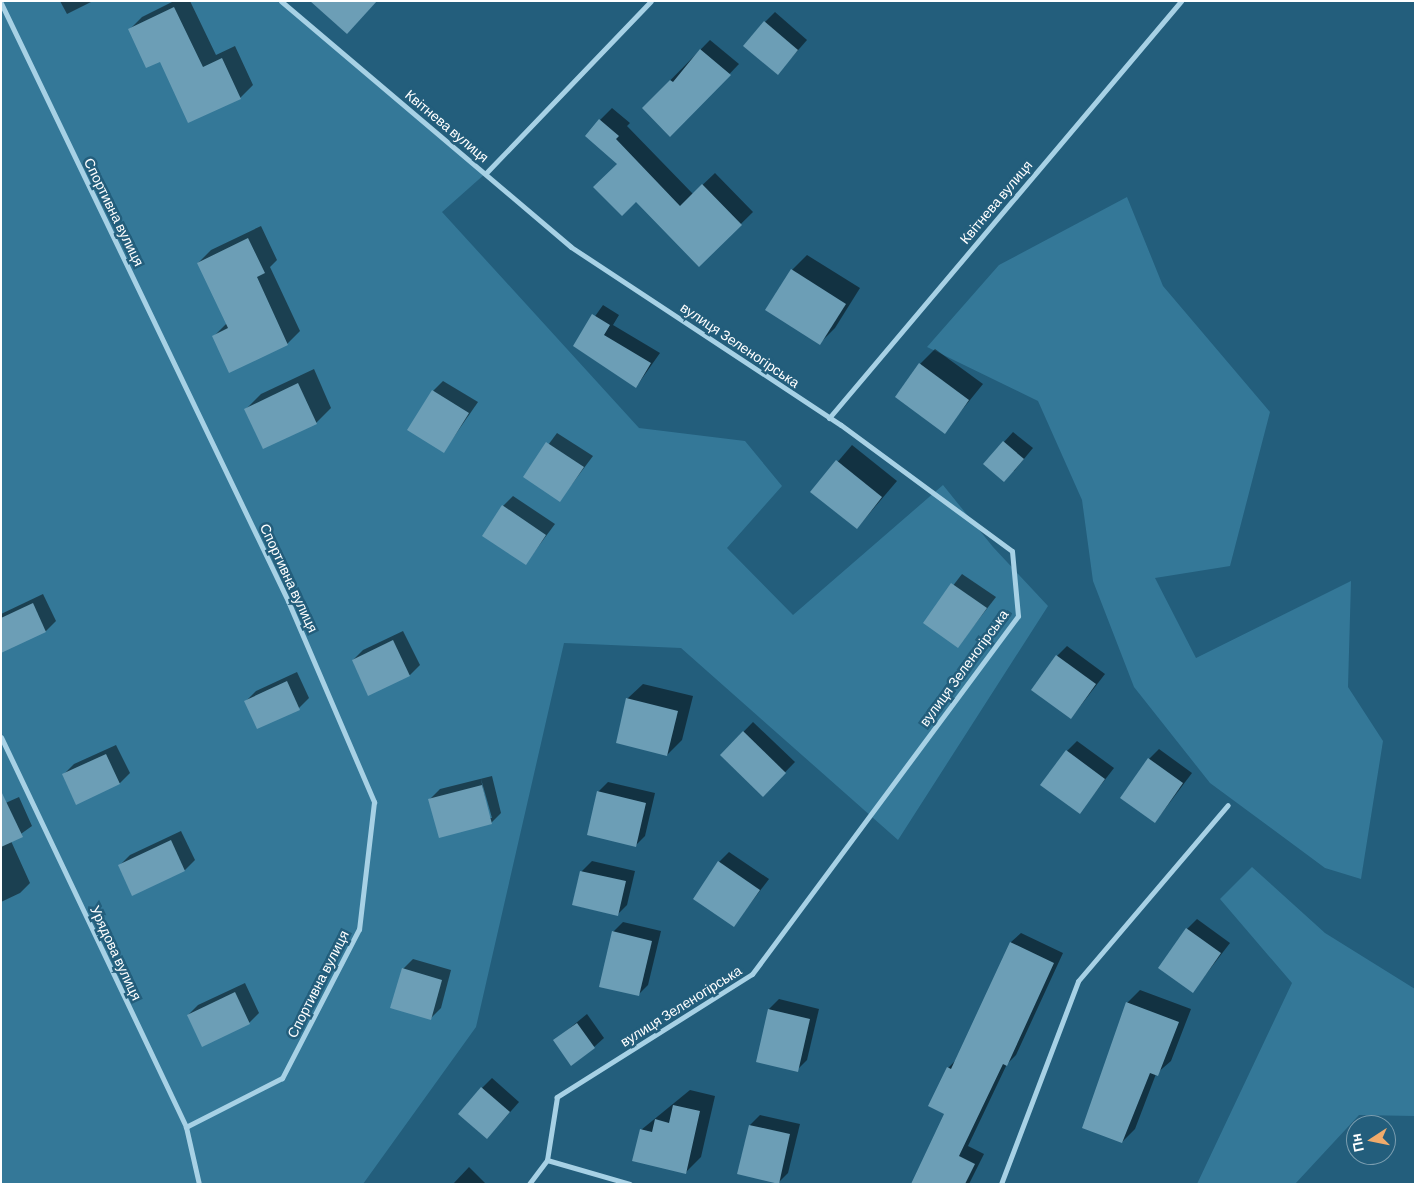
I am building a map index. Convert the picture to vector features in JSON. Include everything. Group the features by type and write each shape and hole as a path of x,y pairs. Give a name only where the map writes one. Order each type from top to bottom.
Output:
{"street":[{"name":"Квітнева вулиця","path":"280,1 486,173 651,1"},
{"name":"Квітнева вулиця","path":"829,418 1182,1"},
{"name":"Спортивна вулиця","path":"1,3 288,601 374,802 359,929 282,1078 186,1128"},
{"name":"вулиця Зеленогірська","path":"486,173 571,247 829,418 1012,551 1018,616 752,974 557,1097 547,1160"},
{"name":"Урядова вулиця","path":"1,737 186,1128 199,1184"},
{"path":"1000,1184 1078,981 1228,805"},
{"path":"529,1184 547,1160 630,1184"}],"shaded area":[{"path":"1,1 281,1 486,173 442,212 639,428 745,441 782,486 727,548 793,615 943,485 993,547 1048,606 898,840 681,648 564,643 476,1027 363,1184 1,1184"},
{"path":"1127,197 1163,286 1270,412 1230,566 1155,578 1196,658 1351,581 1348,687 1383,741 1361,879 1325,868 1210,783 1134,687 1093,581 1082,500 1038,401 927,347 999,265"},
{"path":"1252,867 1325,933 1415,989 1415,1116 1346,1115 1346,1129 1295,1184 1197,1184 1292,983 1220,899"}],"building":[{"path":"310,1 377,1 347,34"},
{"path":"174,7 203,67 222,58 241,99 188,123 160,62 146,68 128,29"},
{"path":"764,21 798,50 778,75 743,46"},
{"path":"700,49 731,75 670,137 642,108 670,80 673,82"},
{"path":"599,119 619,136 616,139 680,206 702,184 742,225 699,267 636,202 622,216 593,187 617,164 585,136"},
{"path":"248,238 265,273 257,277 288,345 229,373 212,336 228,328 197,263"},
{"path":"791,269 846,304 820,345 765,310"},
{"path":"592,314 610,325 604,335 651,363 636,388 573,346"},
{"path":"919,363 969,400 945,434 895,397"},
{"path":"298,383 317,424 263,449 244,409"},
{"path":"432,390 469,413 444,453 407,430"},
{"path":"1003,441 1024,459 1004,482 983,464"},
{"path":"546,442 584,467 560,502 523,477"},
{"path":"836,460 882,497 857,529 810,492"},
{"path":"502,505 546,535 526,565 482,536"},
{"path":"951,583 987,608 958,648 923,623"},
{"path":"33,603 46,632 1,653 1,618"},
{"path":"393,640 410,676 368,696 352,660"},
{"path":"1056,655 1096,684 1071,719 1031,690"},
{"path":"287,681 300,710 257,729 244,701"},
{"path":"626,698 678,711 667,756 616,743"},
{"path":"743,731 786,773 763,797 720,755"},
{"path":"1066,750 1105,779 1080,814 1040,785"},
{"path":"106,754 120,784 76,805 62,774"},
{"path":"1148,758 1183,783 1155,823 1120,798"},
{"path":"482,785 492,824 439,838 428,799"},
{"path":"1,791 23,837 1,847"},
{"path":"597,791 646,803 636,847 587,835"},
{"path":"171,840 185,871 132,896 118,865"},
{"path":"718,861 760,890 734,927 693,899"},
{"path":"580,871 626,881 618,916 572,905"},
{"path":"1186,928 1221,953 1193,993 1158,968"},
{"path":"612,931 652,941 639,996 599,987"},
{"path":"1010,942 1054,963 1007,1066 1003,1064 959,1156 975,1164 965,1184 911,1184 944,1114 928,1106 947,1067 951,1069"},
{"path":"402,968 442,980 431,1020 390,1008"},
{"path":"235,992 250,1024 202,1047 187,1015"},
{"path":"1126,1002 1179,1022 1158,1076 1150,1073 1122,1143 1082,1128"},
{"path":"768,1009 810,1019 798,1072 756,1062"},
{"path":"577,1023 595,1048 571,1066 553,1040"},
{"path":"481,1087 510,1112 487,1139 458,1114"},
{"path":"673,1105 700,1111 686,1174 632,1161 640,1129 652,1132 655,1119 669,1123"},
{"path":"749,1125 790,1134 779,1184 737,1174"}]}
